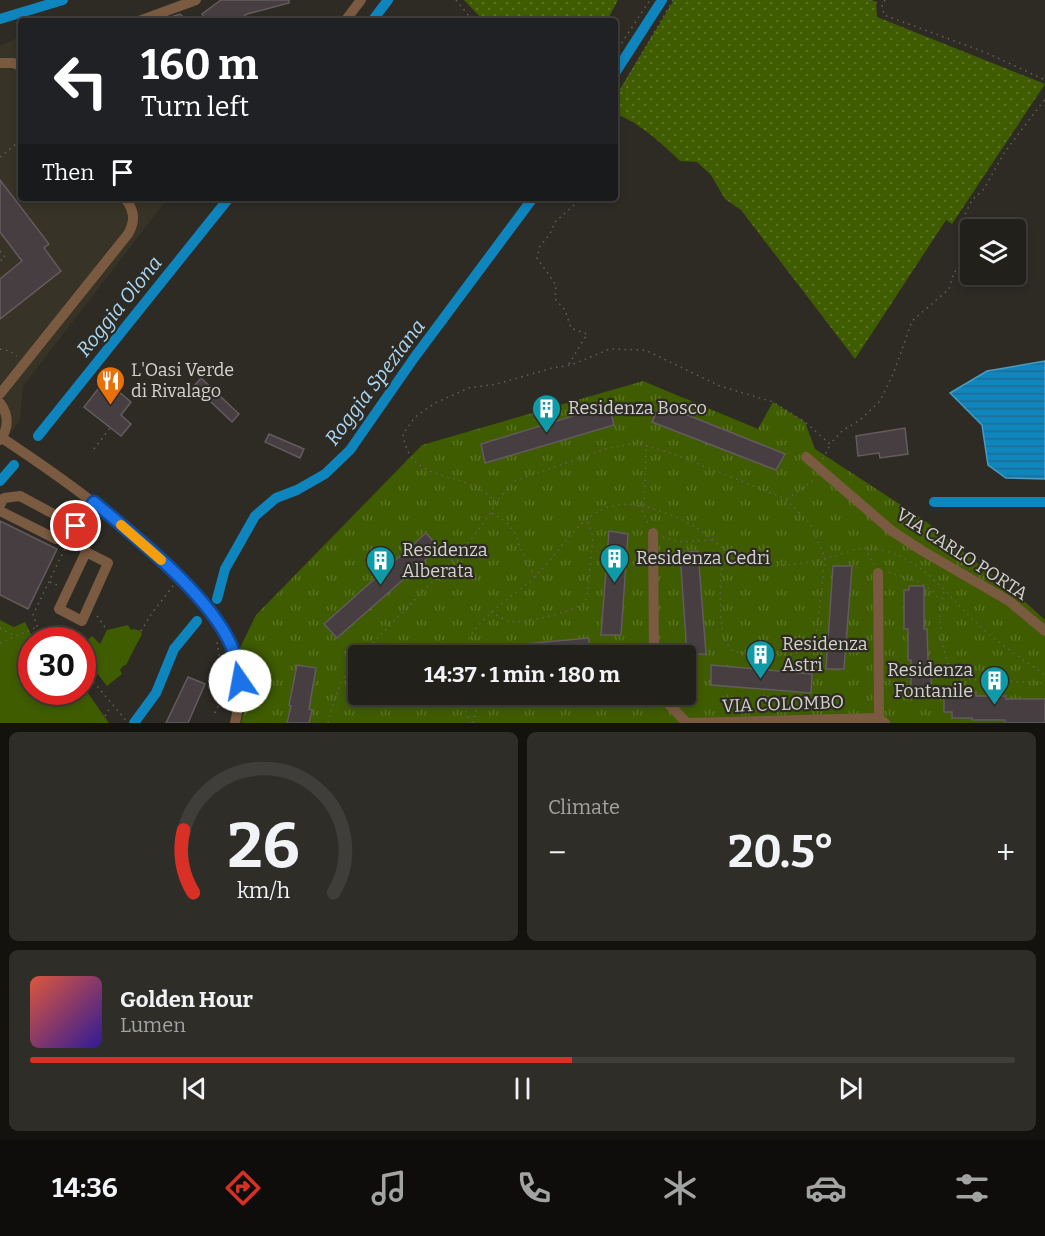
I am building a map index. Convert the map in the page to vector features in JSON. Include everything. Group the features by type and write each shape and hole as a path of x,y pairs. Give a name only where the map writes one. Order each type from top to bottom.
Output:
{"street":[{"path":"147,18 196,0"},
{"path":"347,18 361,0"},
{"path":"0,63 18,65"},
{"path":"0,394 128,234 134,218 128,201"},
{"path":"0,403 6,413 7,422 1,439 41,463 94,502 137,538 180,579 218,622 232,647 240,681 238,709 234,723"},
{"name":"VIA CARLO PORTA","path":"806,458 892,531 1009,601 1045,631"},
{"path":"0,505 4,498 20,496 76,526 86,552 108,563 82,621 59,609 86,552"},
{"path":"0,511 56,539 61,536 66,527 76,526 94,502"},
{"path":"653,533 654,645"},
{"name":"VIA COLOMBO","path":"670,705 687,723 882,720 878,573"}],"path":[{"path":"456,0 471,18"},
{"path":"618,48 650,0"},
{"path":"618,95 674,0"},
{"path":"870,0 882,5"},
{"path":"885,0 882,5 884,15 987,52 1045,80"},
{"path":"786,499 808,485 821,469 830,444 842,431 860,420 880,401 894,372 912,321 949,289 954,272 964,267 970,249 963,232 965,214 972,200 984,189 1004,153 1045,99"},
{"path":"0,157 16,144"},
{"path":"571,365 569,366 587,334 571,328 565,310 555,299 556,285 537,258 540,246 550,234 555,222 579,201"},
{"path":"0,251 5,257 0,261"},
{"path":"0,349 10,351 25,362"},
{"path":"496,502 482,490 418,465 405,449 403,434 415,417 435,403 469,388 497,384 552,368 571,365 610,349 645,350 720,386 773,402 805,422 830,444"},
{"path":"94,449 110,428"},
{"path":"644,507 646,446"},
{"path":"466,645 491,612 535,577 562,543 587,518 610,505 639,505 664,511 695,527 739,558 758,565 814,560 865,548 893,553 918,566 983,629 1045,675"},
{"path":"639,505 653,533 679,542 712,540"},
{"path":"491,512 515,533 535,577"},
{"path":"491,612 508,621 574,610 585,603 593,537 587,518"},
{"path":"38,627 33,615 67,544 56,539"},
{"path":"865,548 878,573 888,572 921,583 935,591 941,602"},
{"path":"141,631 152,613 180,579"},
{"path":"945,591 941,602 942,638 951,674 977,680 1045,683"},
{"path":"90,605 107,630"},
{"path":"0,628 14,637"},
{"path":"0,643 18,635"},
{"path":"215,713 225,691 218,638"},
{"path":"328,723 336,693 348,670"},
{"path":"96,685 127,722"},
{"path":"105,716 111,705"},
{"path":"464,705 471,723"},
{"path":"471,723 477,705"}],"shaded area":[{"path":"18,37 18,201 166,201 23,386 20,421 0,445 0,46"}],"green space":[{"path":"464,0 618,0 609,18 481,18"},
{"path":"674,0 872,0 876,2 877,17 1045,84 952,224 946,220 855,359 741,210 725,199 711,175 697,162 680,161 643,129 618,114 620,89"},
{"path":"643,381 758,429 773,402 805,422 815,449 924,520 1023,600 1045,620 1045,723 241,723 245,705 238,652 256,615 422,445"},
{"path":"0,620 14,627 25,622 28,627 18,627 18,705 96,704 109,723 0,723"},
{"path":"128,625 131,630 141,631 142,634 126,665 120,670 122,674 107,686 96,672 96,640 100,644 107,630"}],"water":[{"path":"1045,361 1045,479 1006,478 988,465 982,425 950,393 987,371"}],"building":[{"path":"221,0 289,0 289,3 247,14 242,18 204,18 202,14"},
{"path":"180,14 184,18 170,18"},
{"path":"0,180 49,244 44,248 61,271 0,319 0,279 22,261 0,232"},
{"path":"109,375 123,385 118,391 131,402 121,415 131,424 121,436 84,407"},
{"path":"201,378 239,414 232,422 194,386"},
{"name":"Residenza Bosco","path":"660,404 785,454 776,470 652,422"},
{"name":"Residenza Bosco","path":"609,405 614,425 485,463 481,444"},
{"path":"905,428 908,454 880,458 879,453 858,456 856,436"},
{"path":"269,434 304,449 300,458 265,442"},
{"path":"0,521 57,549 28,609 0,595"},
{"name":"Residenza Cedri","path":"609,531 628,534 621,635 601,635"},
{"name":"Residenza Alberata","path":"426,533 439,548 337,638 324,624"},
{"path":"698,551 706,654 696,654 696,645 686,645 680,553"},
{"name":"Residenza Astri","path":"833,566 852,566 844,669 826,669"},
{"name":"Residenza Fontanile","path":"909,586 924,586 924,629 927,629 928,660 931,660 931,691 911,691 908,629 904,629 904,590 909,590"},
{"path":"589,638 589,645 510,645"},
{"path":"297,665 316,668 309,723 287,723"},
{"name":"Residenza Astri","path":"711,665 812,674 811,693 711,685"},
{"path":"188,677 205,684 188,723 166,723"},
{"name":"Residenza Fontanile","path":"944,692 976,692 976,696 1006,696 1006,699 1045,699 1045,723 1005,723 1005,720 952,718 952,712 944,712"}],"waterway":[{"path":"0,19 63,0"},
{"name":"Roggia Olona","path":"374,18 388,0"},
{"name":"Roggia Speziana","path":"618,68 662,0"},
{"name":"Roggia Olona","path":"38,436 227,201"},
{"name":"Roggia Speziana","path":"217,599 225,569 255,516 276,498 297,490 325,474 350,450 414,358 531,201"},
{"name":"Roggia Olona","path":"0,481 14,465"},
{"path":"934,502 1045,502"},
{"name":"Roggia Speziana","path":"134,723 156,693 174,649 197,621"}],"slow traffic":[{"path":"121,525 161,560"}],"place":[{"name":"L'Oasi Verde di Rivalago","path":"110,406"},
{"name":"Residenza Bosco","path":"547,434"},
{"name":"Residenza Cedri","path":"615,584"},
{"name":"Residenza Alberata","path":"381,586"},
{"name":"Residenza Astri","path":"761,680"},
{"name":"Residenza Fontanile","path":"994,706"}],"route":[{"path":"76,526 94,502 159,558 205,605 222,626 232,647 240,681"}]}
